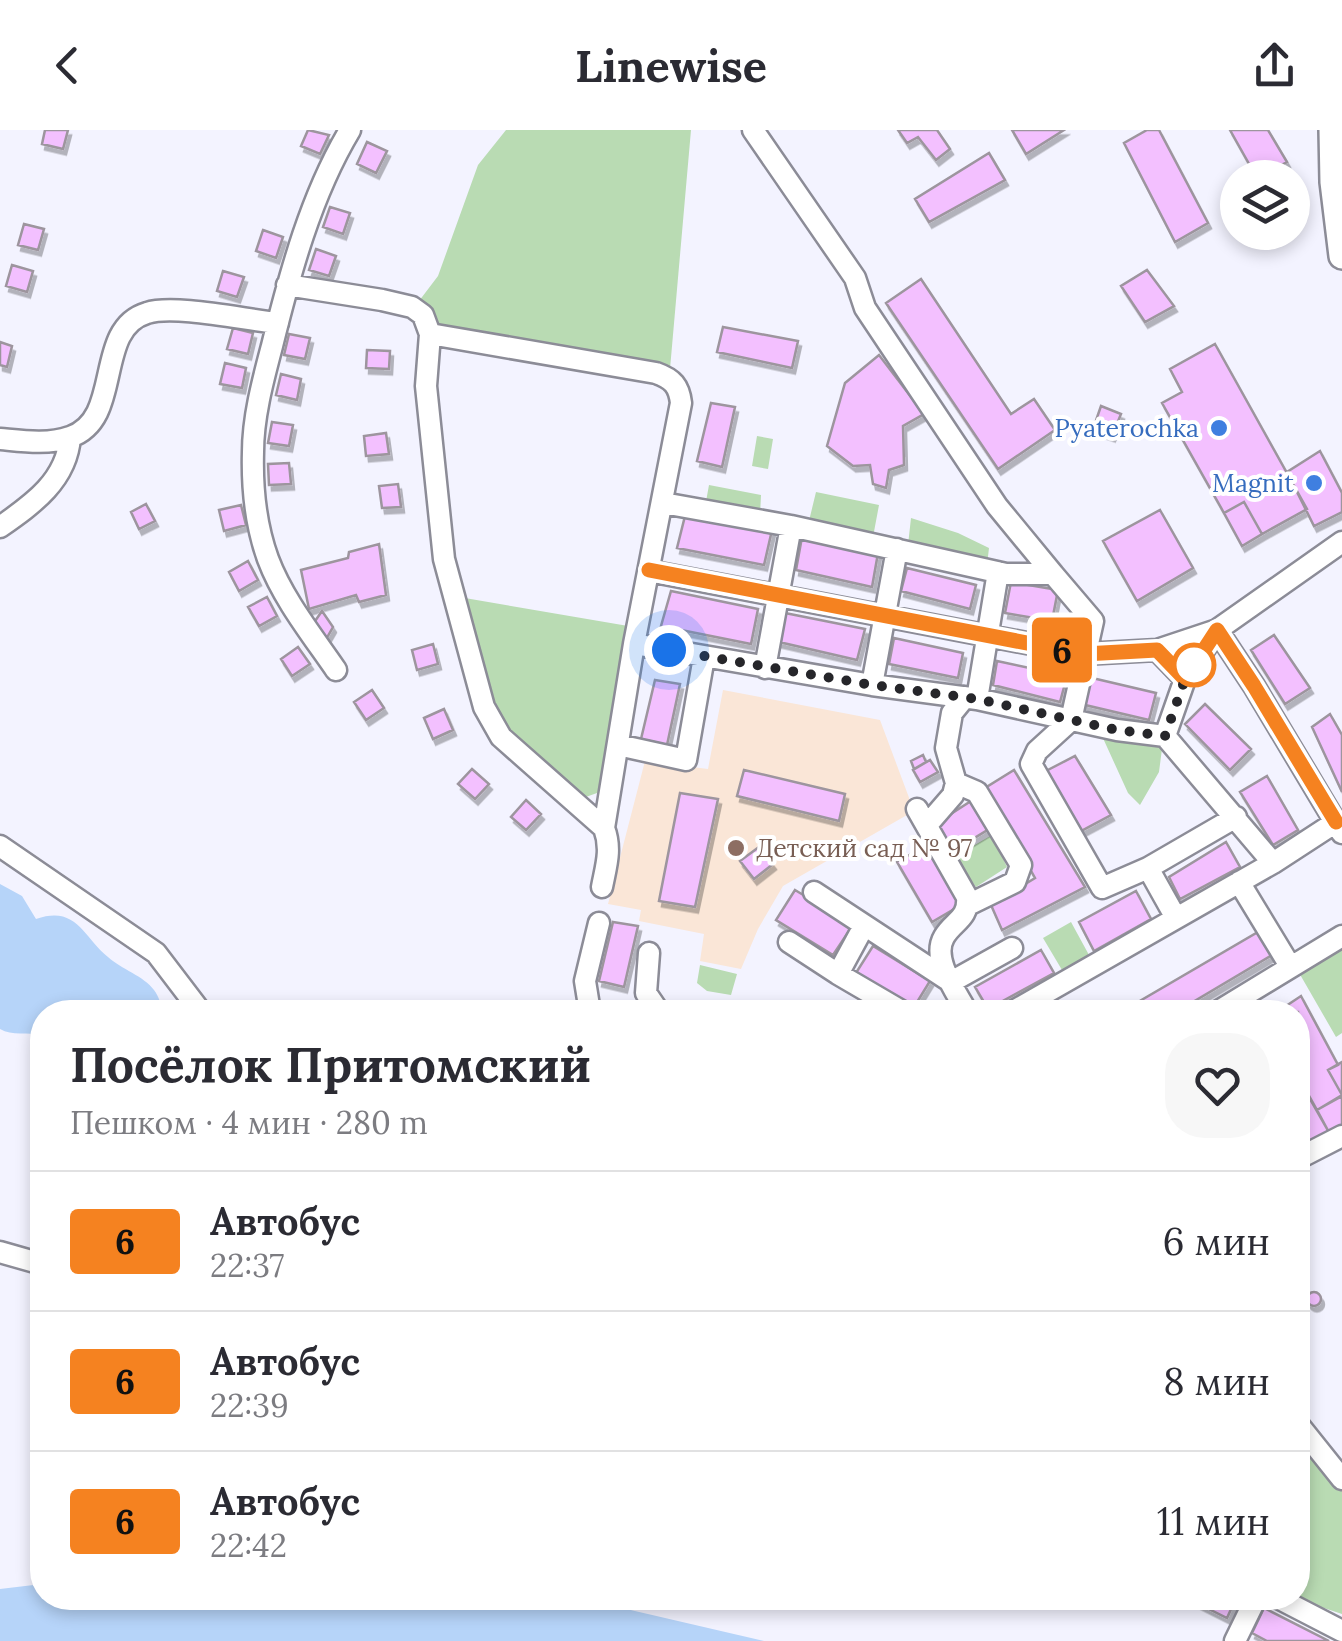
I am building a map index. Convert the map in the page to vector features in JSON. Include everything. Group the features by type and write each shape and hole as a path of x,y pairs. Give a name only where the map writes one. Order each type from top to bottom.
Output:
{"main road":[{"path":"1332,130 1332,182 1342,256"}],"street":[{"path":"336,670 294,608 268,559 256,509 252,450 262,384 287,285 316,202 350,130"},
{"path":"753,130 855,278 864,308 986,489 1093,621 1071,720 1033,756 1033,770 1102,888 1148,868 1236,816"},
{"path":"287,285 412,307 423,316 430,334 426,386 444,559 484,708 501,736 604,828 609,856 602,887"},
{"path":"0,440 70,437 97,417 116,350 129,321 149,312 175,311 278,324"},
{"path":"430,334 650,372 675,383 681,403 634,644 604,828"},
{"path":"0,527 56,481 70,437"},
{"path":"663,504 792,526 998,572 1053,574"},
{"path":"764,668 792,526"},
{"path":"649,570 1084,654 1157,650 1217,630 1342,542"},
{"path":"872,685 897,550"},
{"path":"961,1000 942,961 942,944 944,936 962,919 967,897 922,818 953,795 956,784 946,748 952,712 971,698 989,635 998,572"},
{"path":"1165,736 1185,679 1217,630"},
{"path":"1033,1000 1339,827 1217,630"},
{"path":"634,644 764,668 971,698 1165,736 1273,864"},
{"path":"1157,650 1185,679"},
{"path":"618,745 686,760 704,657"},
{"path":"956,784 977,792 1021,865 1016,882 968,905"},
{"path":"0,846 156,953 192,1000"},
{"path":"1148,868 1176,918"},
{"path":"1240,882 1290,966"},
{"path":"814,892 952,982"},
{"path":"588,1000 585,982 600,922"},
{"path":"838,974 864,926"},
{"path":"1236,1000 1342,936"},
{"path":"788,942 882,1000"},
{"path":"952,982 1012,948"},
{"path":"650,954 644,980 650,1000"},
{"path":"1310,1149 1342,1136"},
{"path":"0,1252 30,1261"},
{"path":"1310,1439 1342,1479"},
{"path":"1234,1641 1250,1610"},
{"path":"1301,1610 1342,1631"}],"shaded area":[{"name":"Детский сад № 97","path":"723,690 880,720 914,811 783,886 741,969 700,961 704,934 639,921 641,910 608,904 645,761 708,769"}],"green space":[{"path":"506,130 691,130 670,369 434,330 416,305 438,276 478,165"},
{"path":"757,436 773,439 768,469 752,466"},
{"path":"709,485 761,495 760,516 705,507"},
{"path":"816,492 879,505 873,537 809,521"},
{"path":"911,518 989,548 987,565 908,545"},
{"path":"459,597 634,627 603,784 597,793 583,798 501,729"},
{"path":"1102,736 1163,741 1159,772 1140,805 1128,793"},
{"path":"992,835 1007,867 976,887 954,857"},
{"path":"1071,922 1089,955 1062,970 1043,938"},
{"path":"1342,945 1342,1033 1336,1037 1298,971"},
{"path":"700,965 737,974 731,995 707,991 697,983"},
{"path":"1310,1448 1342,1489 1342,1614 1310,1603"}],"water":[{"path":"0,884 22,896 36,919 61,916 78,925 108,957 150,985 159,1000 30,1000 30,1034 0,1029"},
{"path":"30,1585 30,1610 631,1610 764,1641 0,1641 0,1589"}],"building":[{"path":"45,130 68,130 63,149 42,144"},
{"path":"308,130 329,135 320,154 301,146"},
{"path":"898,130 937,130 950,149 936,160 918,137 907,143"},
{"path":"1012,130 1064,130 1026,154"},
{"path":"1147,130 1159,130 1208,223 1175,242 1124,143"},
{"path":"1230,130 1268,130 1286,160 1247,160"},
{"path":"367,142 387,151 376,173 357,164"},
{"path":"989,153 1005,180 929,222 915,199"},
{"path":"330,207 350,213 343,234 323,227"},
{"path":"24,224 44,229 38,250 18,245"},
{"path":"263,230 283,237 276,258 256,251"},
{"path":"316,249 336,256 329,276 309,270"},
{"path":"12,265 33,271 27,292 6,286"},
{"path":"1147,270 1174,306 1145,322 1121,286"},
{"path":"223,271 244,277 237,297 217,291"},
{"path":"921,279 1011,414 1034,399 1055,430 998,469 886,303"},
{"path":"723,327 798,341 792,368 717,352"},
{"path":"233,328 253,333 248,354 227,349"},
{"path":"289,334 310,338 305,359 284,355"},
{"path":"0,342 12,346 7,367 0,365"},
{"name":"Pyaterochka","path":"1215,344 1307,509 1262,534 1244,502 1224,513 1162,403 1182,392 1170,369"},
{"path":"367,350 390,351 389,369 366,368"},
{"path":"879,355 924,414 903,426 904,465 889,470 886,488 873,484 870,465 853,466 827,446 845,383"},
{"path":"225,363 246,368 242,388 220,384"},
{"path":"281,374 301,379 297,400 276,395"},
{"path":"711,403 735,407 722,467 697,461"},
{"path":"1101,406 1121,414 1112,436 1093,429"},
{"path":"272,422 293,425 289,446 268,443"},
{"path":"386,433 389,454 366,456 364,436"},
{"name":"Magnit","path":"1320,451 1342,493 1342,512 1314,526 1287,472"},
{"path":"289,463 291,484 269,485 268,464"},
{"path":"398,484 401,507 382,508 379,486"},
{"path":"1244,502 1262,534 1242,546 1224,513"},
{"path":"146,504 155,521 139,529 131,512"},
{"path":"241,505 246,525 224,531 219,510"},
{"path":"1160,510 1193,568 1137,601 1103,541"},
{"path":"686,512 772,530 764,565 677,548"},
{"path":"802,537 878,553 872,587 796,570"},
{"path":"379,544 386,595 359,602 356,595 309,609 301,570 348,558 349,552"},
{"path":"248,561 258,580 239,591 229,572"},
{"path":"907,568 976,585 970,609 901,591"},
{"path":"1011,582 1058,590 1052,621 1005,613"},
{"path":"671,591 758,609 751,644 661,626"},
{"path":"267,597 277,616 259,626 248,607"},
{"path":"322,611 333,627 325,641 313,624"},
{"path":"785,613 865,629 857,660 779,642"},
{"path":"1274,635 1310,688 1285,704 1251,650"},
{"path":"894,638 963,653 958,678 889,664"},
{"path":"433,644 438,664 417,670 412,650"},
{"path":"298,647 310,664 292,676 281,659"},
{"path":"997,661 1067,676 1060,702 993,685"},
{"path":"1088,677 1156,693 1149,720 1081,704"},
{"path":"655,680 680,684 667,745 641,739"},
{"path":"372,690 384,708 366,720 354,702"},
{"path":"1205,704 1251,749 1230,770 1185,724"},
{"path":"444,709 453,730 433,739 424,718"},
{"path":"1330,714 1342,735 1342,792 1312,727"},
{"path":"923,755 926,762 914,769 911,761"},
{"path":"1075,756 1111,815 1081,831 1046,771"},
{"path":"930,760 938,772 920,782 913,770"},
{"path":"472,769 489,784 475,799 458,784"},
{"path":"744,770 845,794 839,821 737,796"},
{"path":"1014,770 1085,887 1002,930 991,905 1035,878 985,788"},
{"path":"1267,776 1298,830 1273,845 1240,792"},
{"path":"680,793 718,799 695,907 659,901"},
{"path":"526,800 541,814 526,830 511,817"},
{"path":"971,801 989,829 953,851 937,823"},
{"path":"1226,842 1240,867 1180,899 1169,877"},
{"path":"926,846 961,905 932,922 897,862"},
{"path":"759,847 773,864 754,879 740,861"},
{"path":"795,890 853,925 833,955 776,920"},
{"path":"1136,891 1151,919 1094,951 1079,922"},
{"path":"613,922 638,926 624,987 599,981"},
{"path":"1258,932 1272,955 1196,1000 1142,1000"},
{"path":"873,946 930,981 918,1000 892,1000 854,976"},
{"path":"1041,950 1054,973 1004,1000 983,1000 975,987"},
{"path":"1310,1013 1338,1065 1328,1070 1342,1095 1317,1110 1310,1097"},
{"path":"1342,1062 1342,1095 1328,1070"},
{"path":"1342,1096 1342,1129 1331,1136 1317,1110"},
{"path":"1310,1099 1331,1136 1310,1146"},
{"path":"1310,1294 1319,1294 1319,1304 1310,1304"},
{"path":"1211,1610 1231,1610 1227,1618"},
{"path":"1263,1610 1268,1610 1329,1641 1267,1641 1252,1633"}],"bus line":[{"name":"6","path":"649,570 1084,654 1157,650 1185,679 1217,630 1336,822"}],"place":[{"name":"Pyaterochka","path":"1219,428"},
{"name":"Magnit","path":"1314,483"},
{"name":"Детский сад № 97","path":"736,848"}],"route":[{"path":"669,650 977,699 1117,730 1165,736 1185,679 1201,654 1194,665"}]}
